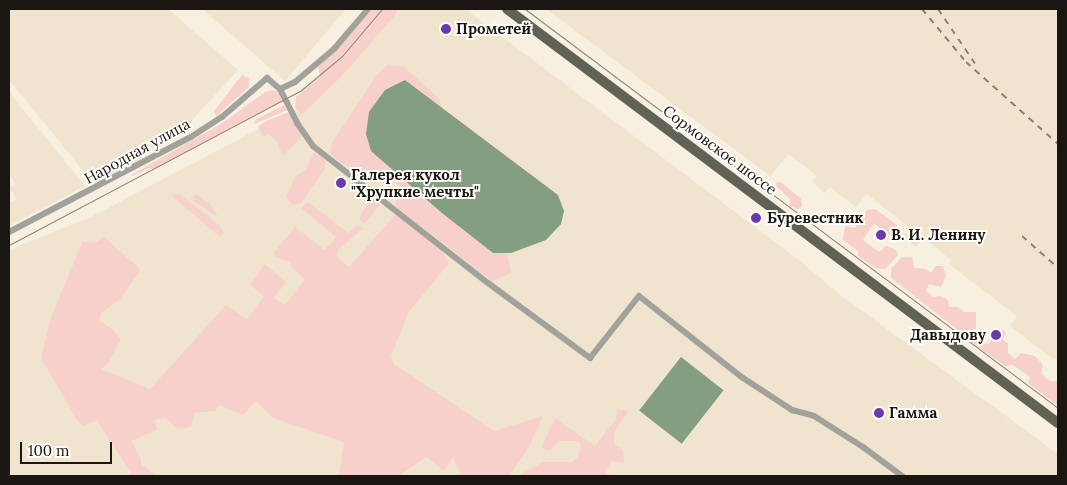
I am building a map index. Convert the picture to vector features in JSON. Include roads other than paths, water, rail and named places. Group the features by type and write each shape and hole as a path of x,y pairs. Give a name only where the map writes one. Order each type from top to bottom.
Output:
{"main road":[{"name":"Сормовское шоссе","path":"507,9 1058,424"}],"street":[{"path":"368,9 334,49 296,82 280,89 297,123 313,146 488,283 590,358 639,296 743,378 792,410 814,416 902,476"},
{"name":"Народная улица","path":"9,232 191,137 222,117 267,78 280,89"}],"tram line":[{"path":"9,245 300,91 342,56 382,9"},
{"path":"525,9 1058,408"}],"railway":[{"path":"922,9 966,62 1058,144"},
{"path":"938,9 978,68"},
{"path":"1022,236 1058,268"}],"place":[{"name":"Прометей","path":"446,29"},
{"name":"Галерея кукол \"Хрупкие мечты\"","path":"341,183"},
{"name":"Буревестник","path":"756,218"},
{"name":"В. И. Ленину","path":"881,235"},
{"name":"Давыдову","path":"996,335"},
{"name":"Гамма","path":"879,413"}]}
